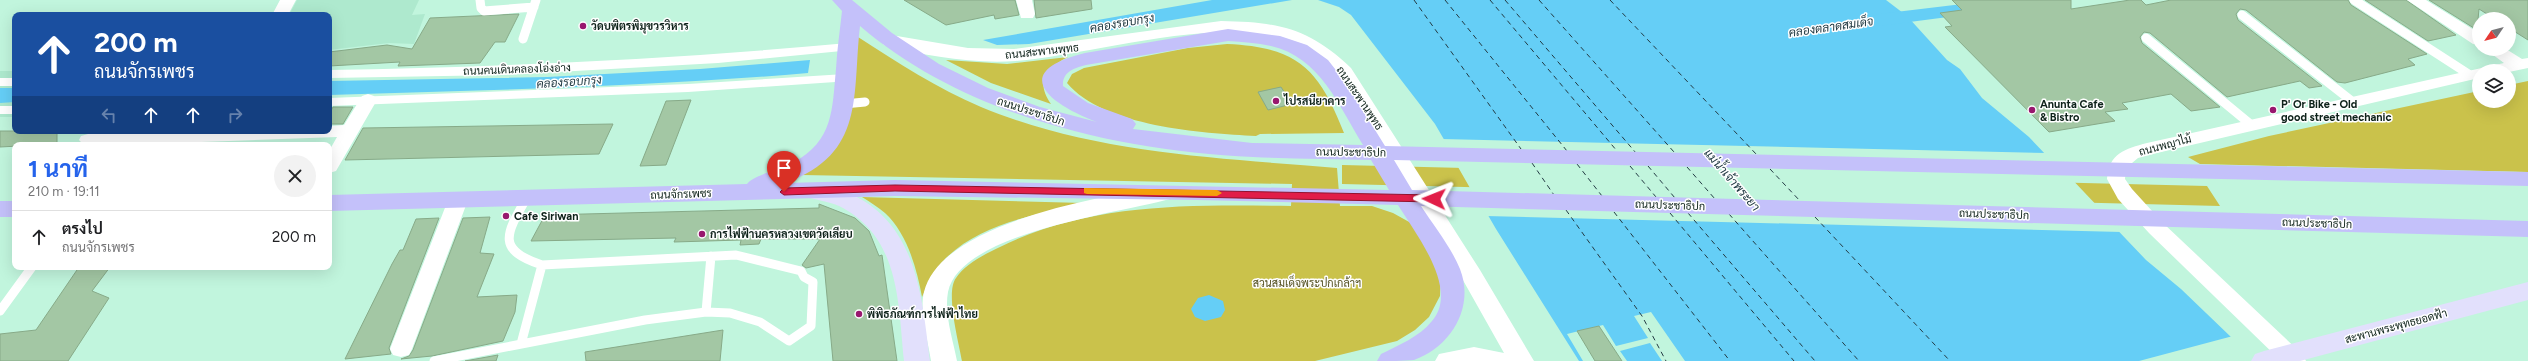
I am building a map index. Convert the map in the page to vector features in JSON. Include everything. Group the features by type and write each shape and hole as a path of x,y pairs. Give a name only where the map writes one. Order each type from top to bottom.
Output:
{"main road":[{"name":"ถนนประชาธิปก","path":"846,5 891,41 947,77 978,93 1011,106 1050,119 1091,128 1172,141 1252,150 2528,179"},
{"path":"730,193 790,175 805,167 822,153 836,136 854,103 846,63 846,5"},
{"path":"1172,141 1063,99 1053,90 1051,80 1054,75 1070,63 1085,58 1228,35 1273,40 1300,49 1321,64 1345,97 1448,269 1452,282 1452,308 1440,332 1425,344 1390,361"},
{"name":"ถนนประชาธิปก","path":"811,191 895,188 1197,192 2528,229"},
{"name":"ถนนจักรเพชร","path":"332,203 811,191 847,201 859,208 872,216 891,238 901,258 917,361"},
{"path":"0,209 12,209"},
{"name":"สะพานพระพุทธยอดฟ้า","path":"2264,361 2528,291"}],"street":[{"path":"282,12 288,0"},
{"path":"2414,0 2472,36"},
{"name":"ถนนสะพานพุทธ","path":"891,41 966,54 1013,56 1204,27 1233,26 1282,33 1308,43 1335,62 1344,72 1468,269 1521,361"},
{"path":"2508,56 2524,64"},
{"name":"ถนนคนเดินคลองโอ่งอ่าง","path":"332,74 502,71 718,59 846,63"},
{"path":"332,102 680,88 846,63"},
{"name":"ถนนพญาไม้","path":"2295,361 2156,228 2125,194 2116,179 2117,166 2131,154 2249,123 2353,102 2472,74"},
{"path":"0,82 12,82"},
{"path":"332,162 368,100"},
{"path":"0,110 12,110"},
{"path":"332,132 350,131"},
{"path":"88,140 263,134"},
{"path":"944,361 936,291 950,266 1000,236 1043,220 1173,192"},
{"path":"401,349 458,200"},
{"path":"1448,361 1474,357 1498,361"}],"lane":[{"path":"480,0 481,8 484,11 535,3 523,39"},
{"path":"2354,0 2472,73"},
{"path":"2242,15 2353,102"},
{"path":"2146,38 2249,123"},
{"path":"434,361 645,320 706,312 730,313 760,322 788,341 811,326 813,282 804,277 801,271 736,255 542,265 523,260 512,250 508,239 509,230 526,199"},
{"path":"706,312 711,256"},
{"path":"521,344 542,265"},
{"path":"0,311 30,270"}],"shaded area":[{"path":"297,0 419,0 412,15 425,14 414,44 389,43 332,50 332,12 291,12"},
{"path":"0,71 12,71 12,117 0,117"}],"green space":[{"name":"สวนสมเด็จพระปกเกล้าฯ","path":"858,37 918,75 949,92 981,107 1024,123 1068,135 1157,151 1202,157 1337,168 1340,206 1372,206 1393,213 1411,223 1441,272 1440,296 1429,317 1415,330 1397,341 1315,361 962,361 952,306 953,285 956,278 965,268 988,253 1035,232 1070,221 1106,214 1142,209 1179,207 1291,206 1292,184 802,175 818,162"},
{"path":"1227,44 1272,50 1289,57 1303,66 1315,78 1325,93 1335,111 1344,133 1260,134 1256,136 1182,130 1129,118 1105,109 1084,98 1067,83 1072,74 1084,68 1188,48"},
{"path":"1068,57 1060,61 1045,76 1044,88 1046,96 1051,104 991,83 946,60 1007,64"},
{"path":"2528,81 2528,172 2200,164 2188,157 2269,136 2472,92 2472,108 2516,108 2516,84"},
{"path":"1342,165 2207,186 2220,206 1342,184"},
{"path":"862,197 1084,203 1022,218 982,233 964,243 948,256 934,272 922,297 910,252 893,221 885,213"}],"water":[{"name":"คลองรอบกรุง","path":"1212,0 1292,0 1029,44 997,45 983,40"},
{"name":"แม่น้ำเจ้าพระยา","path":"1318,0 1886,0 1907,16 1947,60 1960,69 1982,98 2029,137 2146,260 2181,289 2256,361 1579,361 1496,229 1435,124 1351,15 1339,7"},
{"name":"คลองรอบกรุง","path":"810,60 808,73 748,78 568,87 332,95 332,81 547,77 700,69"},
{"path":"0,88 12,88 12,102 0,103"},
{"path":"1209,295 1223,301 1225,310 1221,317 1205,321 1195,317 1191,309 1198,298"}],"pier":[{"path":"1442,139 2047,153 2122,232 1486,216"},
{"path":"1651,312 1685,361 1662,361 1650,343 1620,351 1627,361 1583,361 1567,334 1603,325 1616,346 1648,338 1634,316"},
{"path":"2233,336 2258,361 2139,361"}],"building":[{"path":"904,0 1015,0 1019,15 995,19 994,15 946,25"},
{"path":"1034,0 1091,0 1092,9 1036,18"},
{"path":"1952,0 2071,0 2071,9 2130,0 2141,0 2146,5 2171,0 2348,0 2351,5 2427,54 2408,59 2415,65 2345,83 2337,82 2246,10 2240,9 2236,14 2238,20 2322,86 2309,88 2300,81 2227,97 2150,33 2144,32 2140,37 2142,43 2220,107 2191,111 2171,94 2122,103 2128,109 2105,112 2115,121 2049,132 1945,27 1952,26 1940,13 1962,10"},
{"path":"2365,0 2406,0 2456,35 2428,41"},
{"path":"2429,0 2528,0 2528,40 2516,32 2516,12 2484,12 2479,9 2479,12 2472,12 2472,27"},
{"path":"519,14 505,42 495,42 480,63 398,66 400,62 332,66 332,52 387,45 412,49 430,18"},
{"name":"ไปรสนียาคาร","path":"1281,87 1292,104 1268,110 1258,92"},
{"path":"691,100 666,165 640,166 666,101"},
{"path":"333,107 353,107 343,124 332,124"},
{"path":"613,124 599,154 345,160 363,128"},
{"path":"0,131 12,131 12,134 57,134 57,142 12,142 12,146 0,147"},
{"name":"การไฟฟ้านครหลวงเขตวัดเลียบ","path":"819,204 855,218 869,231 879,256 882,255 897,361 833,361 824,264 806,268 802,265 820,239 761,239 759,244 740,245 741,240 674,242 676,238 531,241 545,215 819,208"},
{"path":"490,217 480,253 494,254 477,297 517,295 515,312 503,341 432,356 401,359 409,356 413,350 463,218"},
{"path":"439,218 389,348 391,354 345,359 392,264 400,250 403,250 416,219"},
{"path":"77,270 108,270 92,291 109,298 68,361 0,361 0,334 36,330"},
{"path":"1599,326 1622,361 1595,361 1577,331"},
{"path":"723,330 720,361 586,361 585,352"},
{"path":"498,355 496,361 465,361"}],"waterway":[{"name":"คลองตลาดสมเด็จ","path":"1879,20 2040,0"}],"ferry route":[{"path":"1414,0 1521,149"},
{"path":"1445,0 1567,151"},
{"path":"1490,0 1617,151"},
{"path":"1505,0 1636,153"},
{"path":"1539,0 1674,152"},
{"path":"1610,0 1757,155"},
{"path":"1532,163 1554,195"},
{"path":"1577,164 1602,196"},
{"path":"1630,166 1656,197"},
{"path":"1648,166 1675,198"},
{"path":"1687,167 1715,199"},
{"path":"1770,169 1801,202"},
{"path":"1566,210 1642,316 1666,361"},
{"path":"1614,212 1730,361"},
{"path":"1670,213 1794,361"},
{"path":"1688,213 1815,361"},
{"path":"1729,214 1859,361"},
{"path":"1815,217 1950,361"}],"slow traffic":[{"path":"1087,191 1217,193"}],"place":[{"name":"วัดบพิตรพิมุขวรวิหาร","path":"583,26"},
{"name":"ไปรสนียาคาร","path":"1276,101"},
{"name":"Anunta Cafe & Bistro","path":"2032,110"},
{"name":"P' Or Bike - Old good street mechanic","path":"2273,110"},
{"name":"Cafe Siriwan","path":"506,216"},
{"name":"การไฟฟ้านครหลวงเขตวัดเลียบ","path":"702,234"},
{"name":"พิพิธภัณฑ์การไฟฟ้าไทย","path":"859,314"}],"route":[{"path":"784,192 895,188 1197,192 1434,199"}]}
